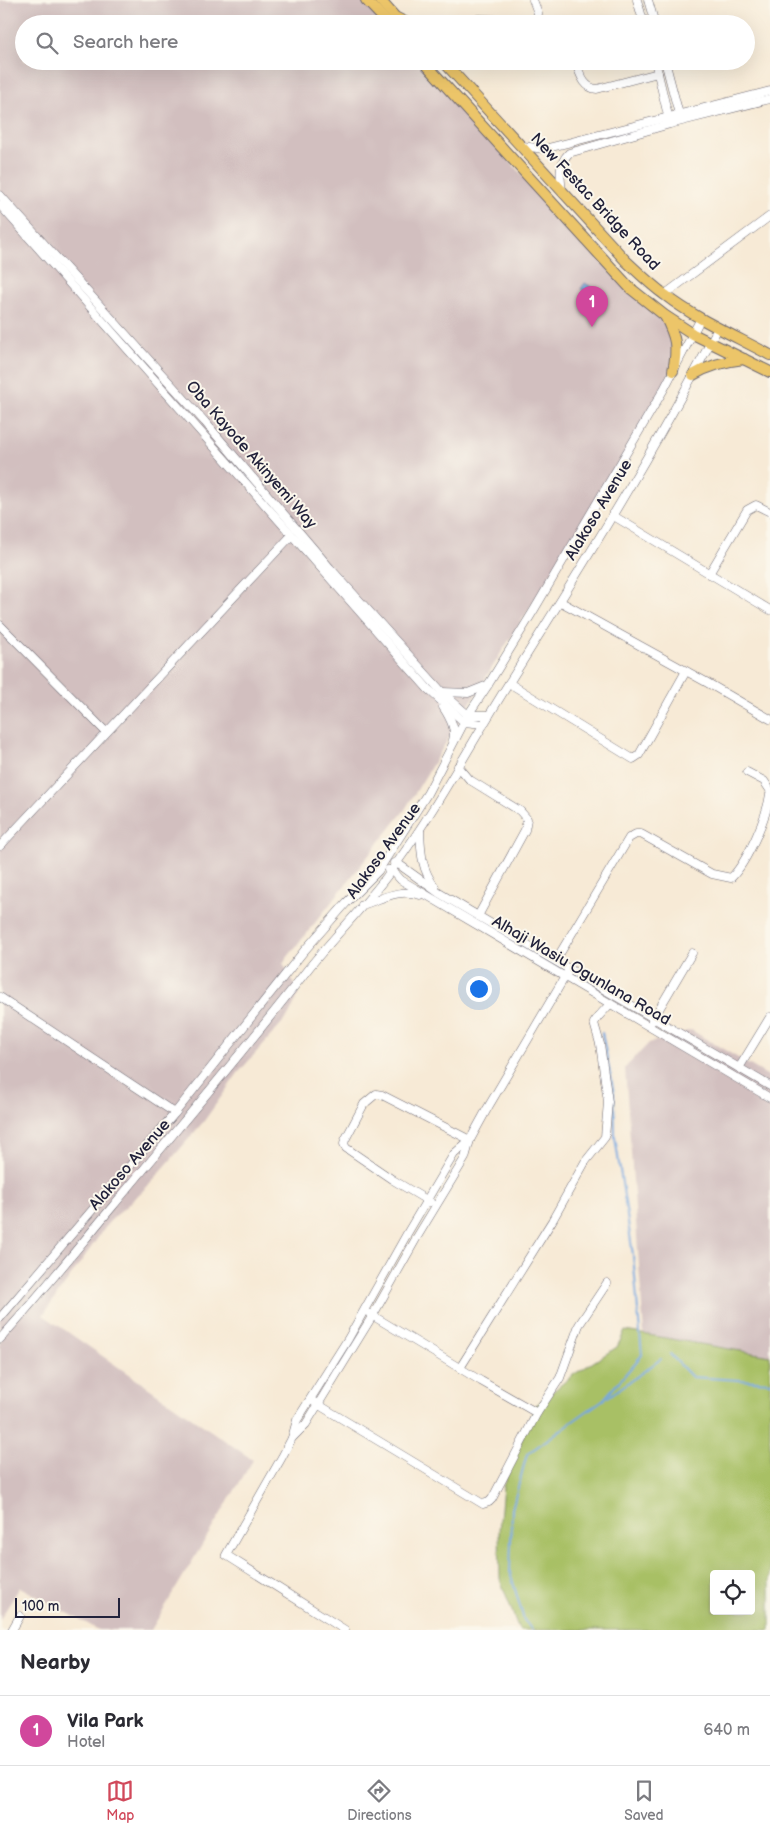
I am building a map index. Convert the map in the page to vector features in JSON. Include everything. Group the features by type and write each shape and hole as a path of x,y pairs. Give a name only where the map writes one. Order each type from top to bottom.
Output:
{"main road":[{"path":"366,0 380,15"},
{"path":"373,0 387,15"},
{"path":"380,0 394,15"},
{"path":"386,0 400,15"},
{"path":"431,70 630,288 664,315 693,334 770,372"},
{"name":"New Festac Bridge Road","path":"451,70 523,146 626,262 664,295 718,328 770,355"},
{"path":"664,315 674,333 677,352 673,371"},
{"path":"693,375 707,367 724,361 744,359"}],"street":[{"path":"533,0 538,15"},
{"path":"637,0 641,15"},
{"path":"648,0 652,15"},
{"path":"579,70 585,84 590,89 597,89 658,73"},
{"path":"657,70 670,121"},
{"path":"667,70 680,119"},
{"path":"680,119 770,91"},
{"path":"523,146 544,149 770,99"},
{"path":"562,192 560,169 563,159 569,153 670,121"},
{"name":"Oba Kayode Akinyemi Way","path":"0,195 205,422 438,694"},
{"name":"Oba Kayode Akinyemi Way","path":"0,206 291,536 438,694 466,718"},
{"path":"664,295 770,216"},
{"name":"Alakoso Avenue","path":"0,1318 175,1113 304,951 384,863 407,828 444,763 466,718 488,685 673,371 701,318"},
{"name":"Alakoso Avenue","path":"0,1339 63,1268 96,1226 214,1088 315,960 394,867 420,830 509,683 561,602 693,375 718,328"},
{"path":"709,574 747,510 756,505 770,512"},
{"path":"612,515 770,610"},
{"path":"0,846 291,536"},
{"path":"561,602 770,719"},
{"path":"0,625 106,732"},
{"path":"509,683 633,759 639,755 686,671"},
{"path":"444,763 454,736 449,716 438,694 468,692 488,685"},
{"path":"466,718 489,716"},
{"path":"466,718 484,724"},
{"path":"458,766 470,780 520,811 526,819 525,830 478,916"},
{"path":"747,772 764,781 770,790"},
{"path":"556,960 629,838 641,834 712,874 731,878 747,855 761,826 767,813 770,794"},
{"path":"420,830 424,868 439,893"},
{"path":"384,863 394,867"},
{"path":"378,871 394,867"},
{"name":"Alhaji Wasiu Ogunlana Road","path":"394,867 770,1086"},
{"name":"Alhaji Wasiu Ogunlana Road","path":"394,867 401,880 430,898 770,1098"},
{"path":"362,905 398,892 413,892 430,898"},
{"path":"648,1026 692,953"},
{"path":"292,1438 301,1431 373,1316 465,1158 470,1140 570,968"},
{"path":"0,997 175,1113"},
{"path":"460,1368 552,1221 585,1162 604,1137 608,1102 600,1044 594,1023 610,1004"},
{"path":"739,1068 770,1017"},
{"path":"436,1206 346,1148 345,1140 364,1104 376,1094 382,1095 470,1140"},
{"path":"345,1630 334,1627 226,1554 292,1438 297,1420 364,1311 454,1154 470,1140"},
{"path":"310,1400 483,1504 489,1502 537,1413 560,1378 579,1325 607,1283"},
{"path":"364,1311 537,1413"},
{"path":"12,1630 20,1616"}],"shaded area":[{"path":"0,0 366,0 379,15 15,15 15,70 428,70 570,228 673,324 681,361 584,524 504,648 404,811 283,963 299,993 289,1015 238,1073 204,1121 150,1184 109,1222 43,1315 253,1460 151,1630 99,1630 20,1587 0,1619"},
{"path":"691,1030 770,1077 770,1571 755,1573 755,1570 749,1570 669,1367 644,1334 625,1068 649,1043"}],"green space":[{"path":"625,1331 770,1356 770,1630 519,1630 500,1579 499,1531 503,1486 535,1406 573,1375 617,1347"}],"water":[{"path":"585,283 597,291 591,299 587,297 589,294 581,289"}],"waterway":[{"path":"602,1033 614,1093 615,1137 633,1255 642,1355 604,1399"},
{"path":"670,1354 692,1377 770,1382"},
{"path":"608,1397 661,1359"},
{"path":"532,1630 524,1620 510,1572 512,1509 527,1454 604,1399"}],"place":[{"name":"Vila Park","path":"592,327"}]}
